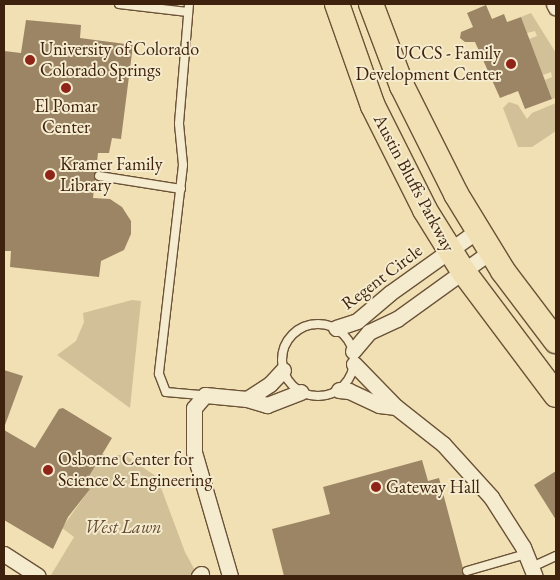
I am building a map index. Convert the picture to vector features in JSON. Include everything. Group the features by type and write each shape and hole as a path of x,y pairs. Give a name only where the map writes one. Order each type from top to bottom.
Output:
{"main road":[{"name":"Austin Bluffs Parkway","path":"337,4 360,73 389,142 449,249 556,395"},
{"name":"Austin Bluffs Parkway","path":"371,4 410,103 477,231 490,252 556,340"}],"street":[{"path":"554,4 556,8"},
{"name":"Regent Circle","path":"336,328 357,321 449,249 477,231"},
{"name":"Regent Circle","path":"353,357 368,332 397,319 490,252"},
{"path":"353,357 396,407 437,438 470,473 496,504 531,566"},
{"path":"247,399 270,384 283,370"},
{"path":"339,390 349,391 379,405 396,407"},
{"path":"230,576 192,440 194,408 205,395 247,399 266,405 301,392"},
{"path":"4,554 38,576"}],"lane":[{"path":"119,4 189,8 179,124 184,165 159,380 170,394 205,395"},
{"path":"99,176 181,189"},
{"name":"Regent Circle","path":"283,370 285,344 297,330 312,324 336,328"},
{"path":"336,328 346,338 353,357"},
{"name":"Regent Circle","path":"339,390 349,378 353,357"},
{"path":"283,370 301,392 320,395 339,390"},
{"path":"467,570 531,566 556,556"}],"green space":[{"path":"531,13 556,53 556,98 552,99 545,80 552,77 551,72 543,75 529,39 537,36 535,31 527,33 521,17"},
{"path":"509,102 518,105 527,119 532,113 556,103 556,131 532,147 518,147 503,108"},
{"path":"132,300 141,301 130,408 57,355 76,341 84,322 83,313"},
{"name":"West Lawn","path":"102,453 112,460 115,455 125,455 157,477 185,552 198,576 51,575 74,537 62,528 89,490 83,486"}],"building":[{"name":"UCCS - Family Development Center","path":"486,5 492,19 504,14 507,22 521,17 552,99 525,109 518,91 500,98 475,42 465,42 460,38 461,32 473,27 467,13"},
{"path":"26,20 81,25 80,38 133,45 121,139 112,138 109,153 98,153 93,198 110,199 122,207 131,221 131,234 124,250 101,261 99,277 10,267 11,251 4,251 4,51 21,53"},
{"path":"4,370 23,376 5,425 4,425"},
{"name":"Osborne Center for Science & Engineering","path":"63,408 112,438 83,486 90,489 68,517 53,549 4,520 4,430 35,448 59,409"},
{"path":"422,460 428,481 439,478 465,576 284,576 272,529 330,514 323,487"},
{"path":"556,471 556,520 534,485"}],"place":[{"name":"University of Colorado Colorado Springs","path":"30,60"},
{"name":"UCCS - Family Development Center","path":"511,64"},
{"name":"El Pomar Center","path":"66,88"},
{"name":"Kramer Family Library","path":"50,175"},
{"name":"Osborne Center for Science & Engineering","path":"48,470"},
{"name":"Gateway Hall","path":"376,487"}]}
